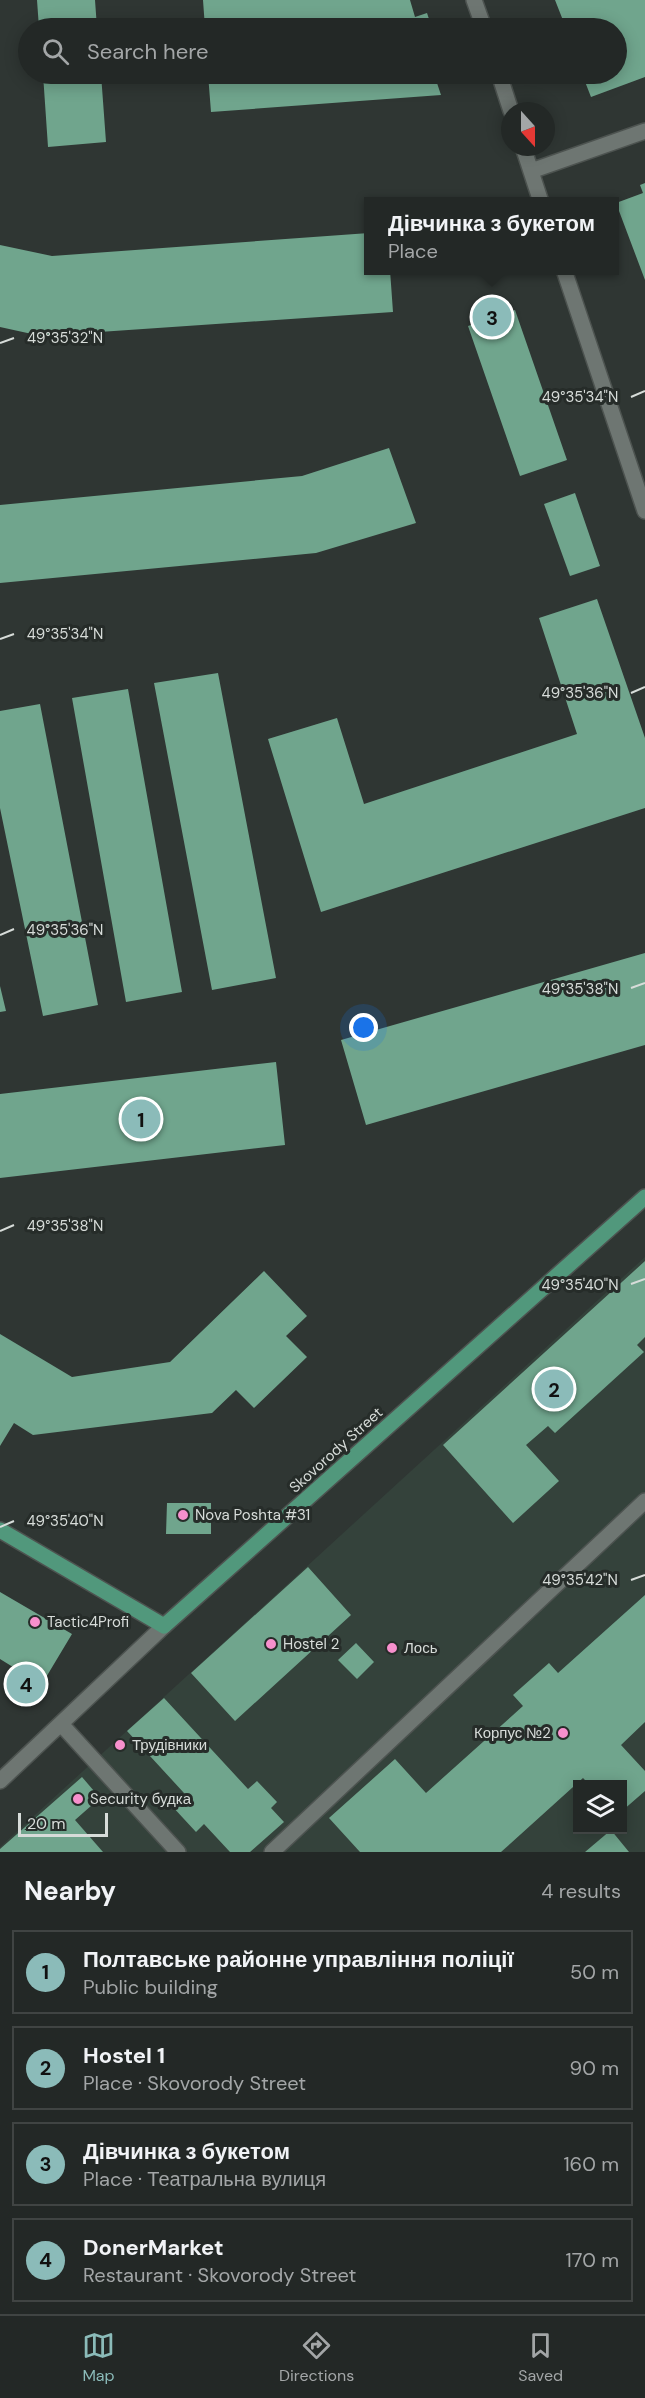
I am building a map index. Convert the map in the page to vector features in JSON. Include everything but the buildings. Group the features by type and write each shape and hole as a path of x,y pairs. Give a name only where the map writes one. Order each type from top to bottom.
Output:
{"main road":[{"name":"Skovorody Street","path":"164,1626 645,1197"},
{"path":"0,1530 164,1626"}],"street":[{"path":"474,0 480,18"},
{"path":"502,84 508,102"},
{"path":"531,171 645,131"},
{"path":"526,156 540,197"},
{"path":"566,275 645,511"},
{"path":"272,1852 645,1501"},
{"name":"Skovorody Street","path":"0,1781 164,1626"},
{"path":"61,1724 178,1852"}],"shaded area":[{"path":"645,1257 645,1852 0,1852 0,1847"}],"place":[{"name":"Дівчинка з букетом","path":"492,317"},
{"name":"Полтавське районне управління поліції","path":"141,1119"},
{"name":"Hostel 1","path":"554,1389"},
{"name":"Nova Poshta #31","path":"183,1515"},
{"name":"Tactic4Profi","path":"35,1622"},
{"name":"Hostel 2","path":"271,1644"},
{"name":"Лось","path":"392,1648"},
{"name":"DonerMarket","path":"26,1684"},
{"name":"Корпус №2","path":"563,1733"},
{"name":"Трудівники","path":"120,1745"},
{"name":"Security будка","path":"78,1799"}]}
